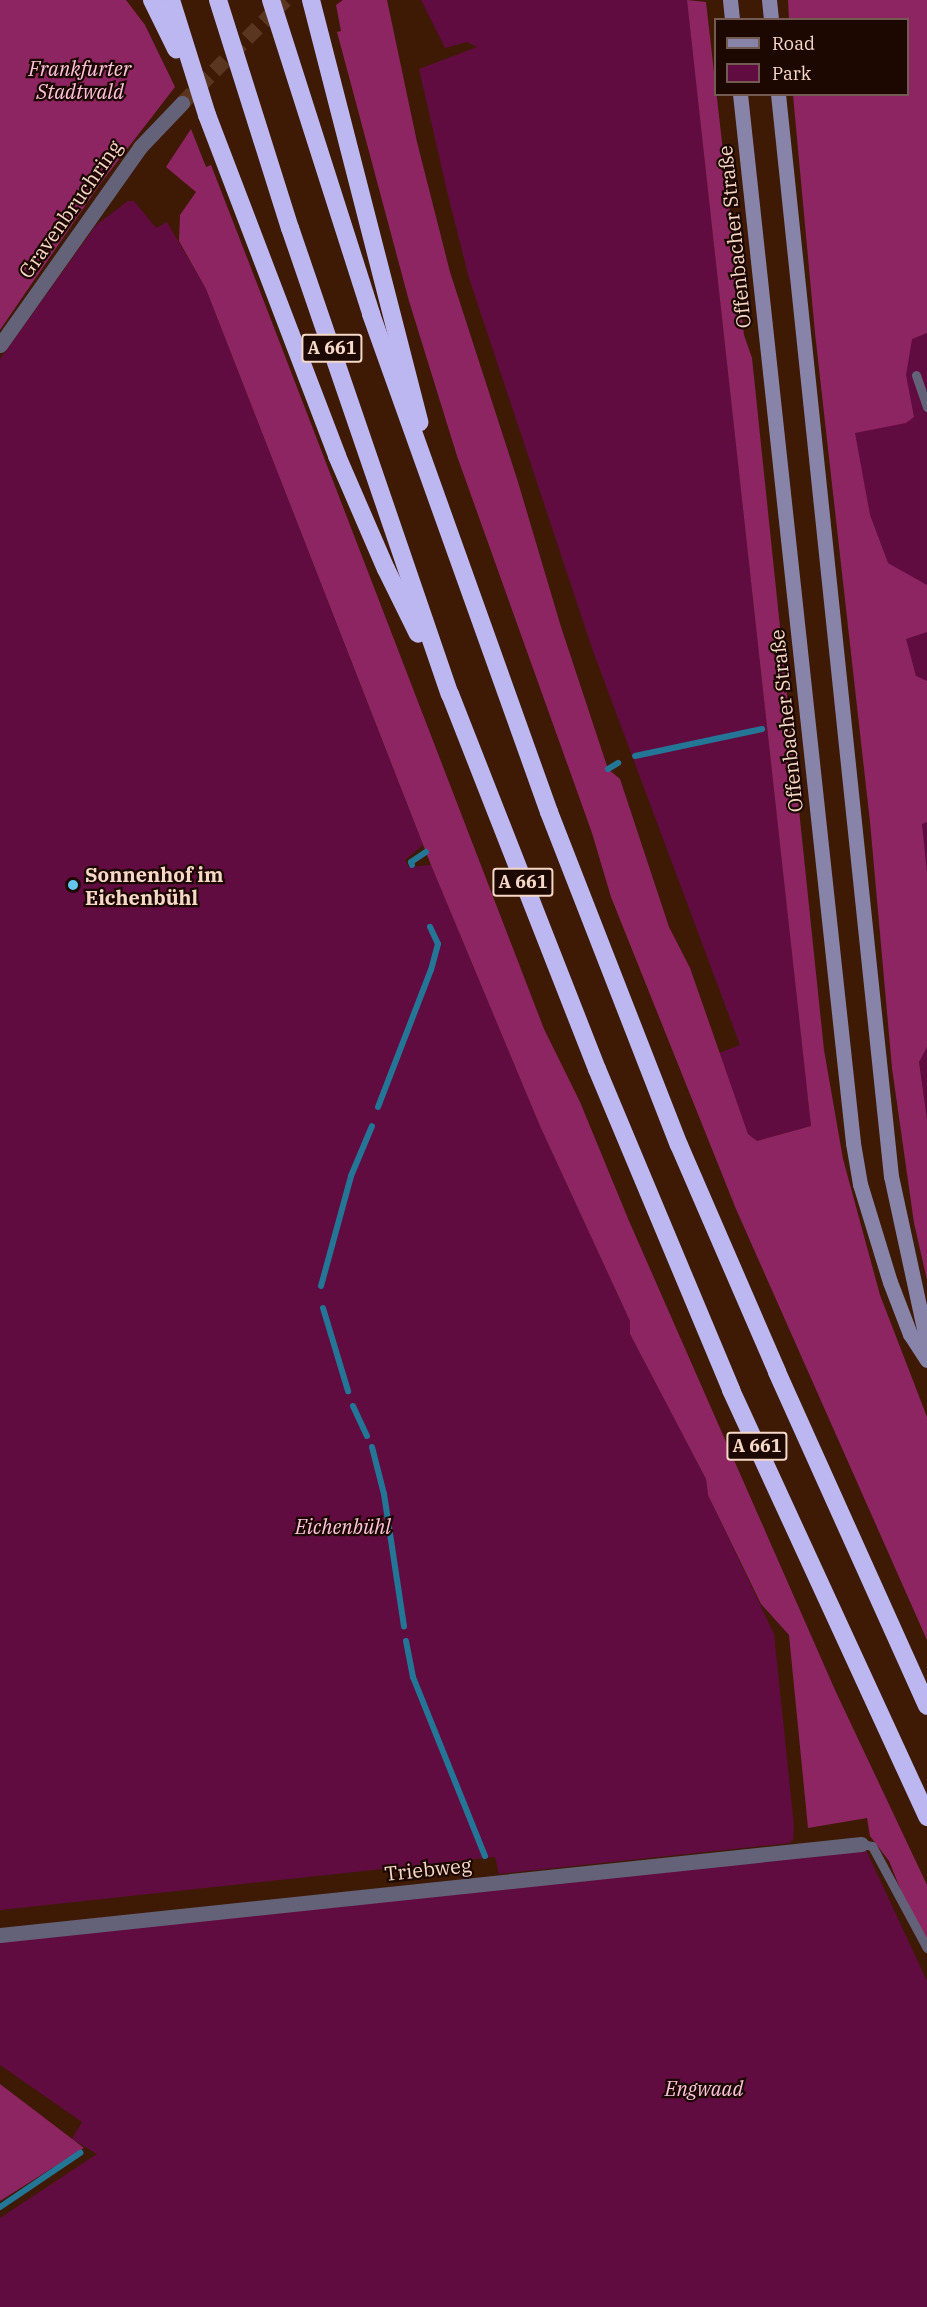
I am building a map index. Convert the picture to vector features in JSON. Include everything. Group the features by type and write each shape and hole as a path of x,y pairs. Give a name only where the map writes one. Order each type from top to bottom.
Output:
{"highway":[{"path":"152,0 207,115"},
{"path":"171,0 207,115 337,456 386,569 450,694"},
{"name":"A 661","path":"218,0 290,228 450,694 597,1069 731,1390 927,1817"},
{"name":"A 661","path":"271,0 371,314 549,812 679,1145 791,1404 927,1706"},
{"path":"311,0 441,514"}],"main road":[{"path":"730,0 732,18"},
{"path":"769,0 771,18"},
{"name":"Offenbacher Straße","path":"740,96 853,1143 860,1184 875,1237 921,1333"},
{"name":"Offenbacher Straße","path":"778,96 891,1176 926,1358"}],"street":[{"name":"Gravenbruchring","path":"0,345 140,147 182,103"},
{"name":"Triebweg","path":"0,1935 861,1844"}],"lane":[{"path":"916,375 927,407"},
{"path":"861,1844 872,1846 927,1948"}],"green space":[{"name":"Frankfurter Stadtwald","path":"0,0 126,0 145,25 175,87 100,184 0,330"},
{"path":"343,0 387,0 417,142 450,272 518,482 561,627 608,769 620,779 669,927 690,968 748,1134 757,1141 811,1126 687,0 706,2 714,72 714,96 717,96 744,335 752,358 824,1050 843,1159 880,1295 927,1417 927,1640 736,1209 611,897 592,833 457,456 409,301 337,32 341,31 336,5"},
{"path":"421,0 687,0 811,1126 757,1141 748,1134 719,1053 740,1045 593,651 469,278 448,195 419,69 477,47 467,42 445,48"},
{"path":"788,0 927,0 927,333 912,339 906,375 914,417 906,423 855,433 870,515 888,563 927,585 927,632 906,639 916,676 927,681 927,822 922,824 927,872 927,1047 919,1062 927,1119 927,1280 914,1223 892,1068 870,822 815,333 793,96 909,96 909,18 789,18"},
{"path":"191,129 206,167 211,165 544,1029 580,1102 629,1221 835,1690 927,1885 927,1940 902,1893 889,1861 870,1836 867,1818 808,1828 789,1635 761,1604 708,1495 706,1479 630,1334 630,1321 540,1126 431,865 206,289 179,241 180,215 196,192 166,167"},
{"name":"Eichenbühl","path":"128,201 134,201 156,228 167,222 206,289 423,845 405,860 409,867 431,865 540,1126 630,1321 630,1334 706,1479 708,1495 774,1634 794,1826 793,1840 789,1843 499,1874 495,1857 0,1910 0,359 96,225"},
{"path":"927,289 927,1119 889,843 836,328"},
{"name":"Engwaad","path":"866,1850 927,1981 927,2307 0,2307 0,2218 97,2154 72,2139 82,2122 0,2065 0,1942"},
{"path":"0,2084 84,2148 0,2201"}],"waterway":[{"path":"635,756 762,729"},
{"path":"608,769 618,763"},
{"path":"412,865 411,862 426,852"},
{"path":"378,1107 431,970 438,944 430,927"},
{"path":"321,1286 351,1176 372,1126"},
{"path":"323,1308 348,1391"},
{"path":"353,1406 367,1436"},
{"path":"372,1447 384,1494 404,1626"},
{"path":"406,1641 413,1677 485,1856"},
{"path":"0,2207 80,2153"}],"tunnel":[{"path":"182,103 285,0"}],"place":[{"name":"Sonnenhof im Eichenbühl","path":"73,885"}]}
